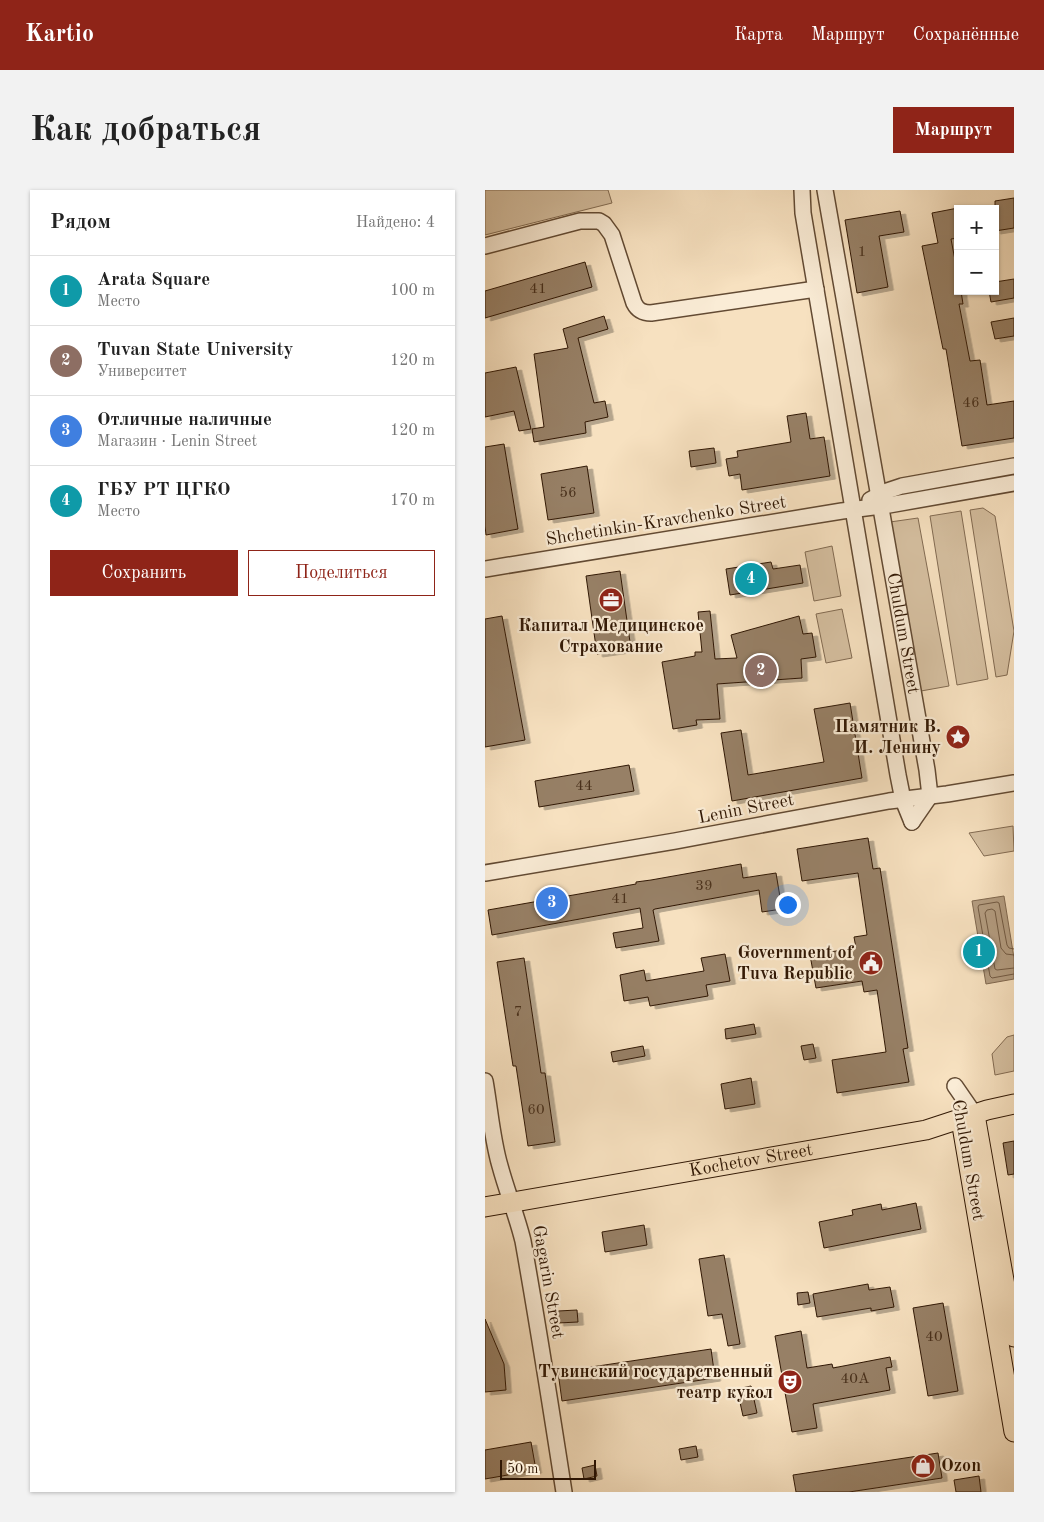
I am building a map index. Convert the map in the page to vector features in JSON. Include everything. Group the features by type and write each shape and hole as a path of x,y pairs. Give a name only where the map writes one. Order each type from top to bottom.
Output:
{"main road":[{"name":"Kochetov Street","path":"485,1207 926,1130 987,1110 1014,1104"},
{"name":"Chuldum Street","path":"968,1117 1014,1337"},
{"name":"Chuldum Street","path":"968,1117 1013,1413 1014,1432"}],"street":[{"name":"Chuldum Street","path":"802,190 803,213 903,800 913,822 930,796 924,751 825,190"},
{"path":"485,246 580,221 599,221 613,234 636,306 641,311 648,313 816,289"},
{"name":"Shchetinkin-Kravchenko Street","path":"879,500 901,486 1014,466"},
{"name":"Shchetinkin-Kravchenko Street","path":"485,569 853,509 879,500 1014,483"},
{"name":"Lenin Street","path":"485,873 903,800 1014,783"},
{"name":"Gagarin Street","path":"485,1081 499,1164 519,1223 523,1241 564,1492"}],"shaded area":[{"path":"485,190 608,190 612,203 485,235"},
{"path":"983,508 995,516 1014,631 1007,675 996,677 970,510"},
{"path":"961,511 988,679 957,685 930,516"},
{"path":"918,518 949,686 921,691 890,522"},
{"path":"832,546 841,596 814,601 805,552"},
{"path":"842,609 852,658 826,663 816,614"},
{"path":"1013,826 1014,851 984,856 969,833"},
{"path":"1014,1035 1014,1071 995,1075 992,1054 1007,1037"}],"water":[{"path":"1004,896 1014,958 1014,979 986,984 972,901"}],"building":[{"path":"1014,198 1014,228 999,230 999,205 995,205 995,201"},
{"path":"954,209 954,239 951,239 954,255 954,295 962,295 963,304 959,304 970,361 980,360 987,405 1014,401 1014,438 962,446 946,349 943,349 922,246 938,243 932,213"},
{"path":"900,211 904,232 879,236 888,287 857,293 845,220"},
{"path":"585,262 592,287 485,318 485,291"},
{"path":"1014,279 1014,298 991,302 990,295 999,295 999,281"},
{"path":"604,316 608,329 578,338 594,403 605,401 608,417 585,422 586,433 534,442 532,429 544,427 534,354 568,348 563,329"},
{"path":"1014,318 1014,336 995,339 991,322"},
{"path":"516,367 531,429 519,431 514,411 485,417 485,373"},
{"path":"806,413 810,439 824,437 830,476 742,490 740,474 729,476 726,459 738,457 737,451 791,442 787,416"},
{"path":"504,444 518,529 486,535 485,447"},
{"path":"714,448 716,463 691,467 689,451"},
{"path":"587,466 594,513 548,520 541,474"},
{"path":"771,562 773,569 800,565 803,583 730,595 726,569"},
{"path":"620,571 631,649 597,654 586,576"},
{"path":"710,611 715,659 737,658 731,635 799,616 803,634 812,633 816,657 801,659 802,678 717,684 720,719 696,720 697,725 673,729 662,662 695,656 695,652 702,652 698,612"},
{"path":"502,616 525,740 485,747 485,619"},
{"path":"850,703 862,778 732,801 721,733 741,730 748,775 824,762 814,709"},
{"path":"629,765 634,791 539,807 535,781"},
{"path":"868,838 873,869 880,868 908,1048 903,1049 909,1082 837,1093 832,1060 886,1052 877,990 864,992 862,981 816,988 810,955 856,948 854,937 867,935 858,873 802,881 797,849"},
{"path":"741,864 743,878 776,873 782,909 762,912 759,890 655,909 653,910 659,941 616,948 613,933 643,928 640,908 492,935 488,910"},
{"path":"725,954 730,981 706,985 708,996 650,1006 648,997 624,1001 620,975 644,970 646,981 704,971 701,958"},
{"path":"524,958 541,1073 545,1073 555,1142 528,1146 516,1066 513,1066 497,962"},
{"path":"754,1024 756,1034 726,1039 725,1029"},
{"path":"813,1044 816,1058 804,1060 801,1046"},
{"path":"643,1046 645,1056 613,1062 611,1052"},
{"path":"751,1078 755,1104 725,1109 721,1084"},
{"path":"1014,1141 1014,1174 1008,1175 1003,1143"},
{"path":"916,1203 921,1229 824,1248 819,1222 853,1215 852,1210 881,1204 882,1210"},
{"path":"644,1225 647,1245 605,1252 602,1232"},
{"path":"724,1255 740,1344 728,1346 722,1314 708,1316 699,1259"},
{"path":"868,1284 869,1290 890,1287 894,1307 871,1311 871,1308 817,1317 813,1294"},
{"path":"808,1292 810,1303 798,1305 797,1293"},
{"path":"943,1303 958,1391 928,1396 913,1308"},
{"path":"577,1310 578,1322 558,1323 558,1311"},
{"path":"485,1319 504,1364 506,1390 485,1392"},
{"path":"801,1331 807,1368 832,1364 833,1368 890,1357 892,1367 886,1368 890,1390 813,1404 817,1428 792,1432 775,1336"},
{"path":"711,1349 715,1378 562,1401 558,1372"},
{"path":"751,1386 757,1413 743,1416 737,1389"},
{"path":"531,1442 536,1470 485,1479 485,1450"},
{"path":"696,1446 698,1457 681,1460 679,1449"},
{"path":"938,1453 942,1478 849,1492 796,1492 793,1475"},
{"path":"595,1465 597,1476 584,1479 582,1468"},
{"path":"979,1476 981,1492 956,1492 954,1480"}],"place":[{"name":"ГБУ РТ ЦГКО","path":"751,579"},
{"name":"Капитал Медицинское Страхование","path":"611,600"},
{"name":"Tuvan State University","path":"761,671"},
{"name":"Памятник В. И. Ленину","path":"958,737"},
{"name":"Отличные наличные","path":"552,903"},
{"name":"Arata Square","path":"979,952"},
{"name":"Government of Tuva Republic","path":"871,963"},
{"name":"Тувинский государственный театр кукол","path":"790,1382"},
{"name":"Ozon","path":"923,1466"}]}
